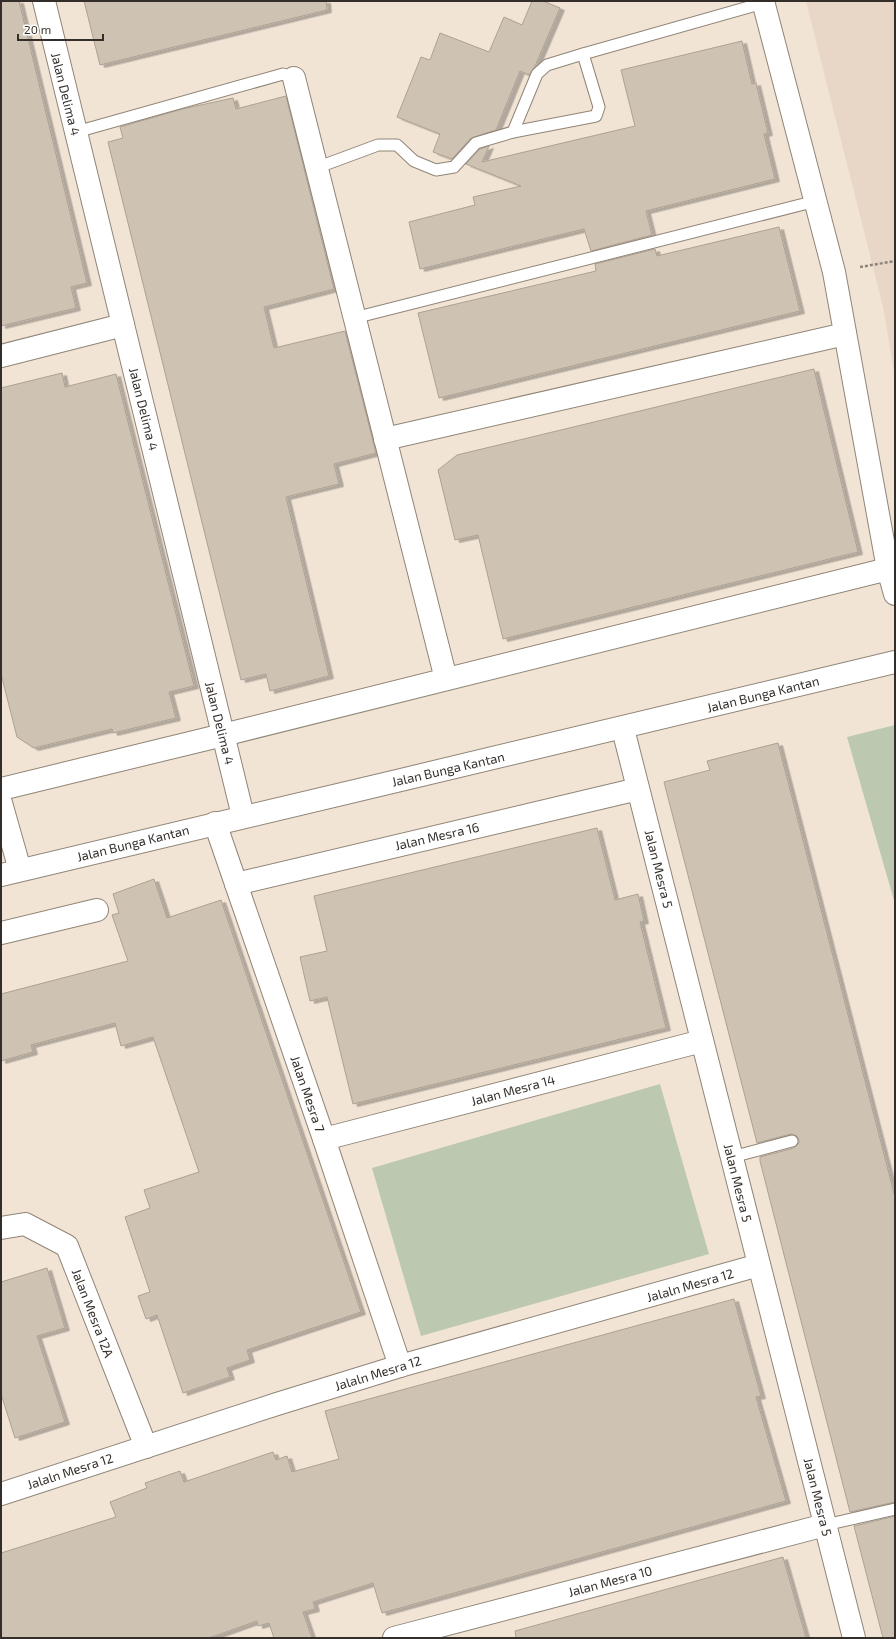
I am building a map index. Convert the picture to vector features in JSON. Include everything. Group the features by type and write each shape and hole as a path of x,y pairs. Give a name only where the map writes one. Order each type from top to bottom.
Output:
{"street":[{"name":"Jalan Delima 4","path":"44,1 243,816"},
{"path":"763,2 834,272 888,569 895,594"},
{"path":"294,78 446,680"},
{"path":"1,356 123,325"},
{"path":"385,439 845,334"},
{"path":"1,789 446,680 888,569"},
{"name":"Jalan Bunga Kantan","path":"10,873 243,816 623,729 895,662"},
{"name":"Jalan Mesra 5","path":"623,729 854,1638"},
{"name":"Jalan Mesra 16","path":"236,884 638,789"},
{"path":"1,803 10,873"},
{"name":"Jalan Mesra 7","path":"215,823 324,1139 400,1366"},
{"path":"1,933 96,910"},
{"name":"Jalan Mesra 14","path":"324,1139 702,1040"},
{"name":"Jalan Mesra 12A","path":"1,1228 25,1224 67,1246 146,1447"},
{"name":"Jalaln Mesra 12","path":"1,1494 400,1366 759,1265"},
{"name":"Jalan Mesra 10","path":"394,1638 825,1525"}],"lane":[{"path":"513,132 537,74 547,65 763,2"},
{"path":"316,168 378,146 397,146 414,161 436,170 454,167 476,143 513,132 596,116 599,107 582,54"},
{"path":"76,132 283,74 294,78"},
{"path":"354,318 816,201"},
{"path":"732,1157 792,1141"},
{"path":"825,1525 895,1509"}],"path":[{"path":"834,272 895,261"}],"shaded area":[{"path":"806,1 895,1 895,377 883,307"}],"green space":[{"path":"895,725 895,904 847,737"},
{"path":"660,1084 709,1254 421,1336 372,1168"}],"building":[{"path":"1,1 19,1 87,283 71,287 76,308 1,326"},
{"path":"84,1 326,1 327,10 100,65"},
{"path":"532,1 543,1 560,8 535,66 529,75 520,71 496,130 471,138 452,159 433,152 440,134 397,117 421,57 430,60 440,33 489,52 504,17 522,25"},
{"path":"742,41 752,84 756,83 768,133 764,134 775,179 646,211 652,235 591,251 584,229 420,269 409,222 475,205 473,197 521,186 466,164 480,149 489,146 482,162 635,126 621,70"},
{"path":"286,96 334,289 264,307 274,348 345,331 376,453 334,464 339,484 286,497 329,676 270,691 266,674 241,680 108,142 123,138 120,127 182,109 233,98 236,109"},
{"path":"779,227 800,311 439,398 418,313 596,271 595,264 655,249 657,256"},
{"path":"814,369 858,552 503,639 478,535 455,540 438,470 457,455"},
{"path":"62,373 65,387 116,374 194,686 169,692 176,718 113,733 112,729 34,748 17,737 1,674 1,388"},
{"path":"778,743 895,1197 895,1502 850,1512 760,1161 760,1157 794,1148 799,1143 799,1140 797,1136 791,1134 757,1143 664,782 710,770 707,761"},
{"path":"597,828 615,900 638,894 644,921 640,922 666,1028 353,1104 327,997 310,1001 300,957 327,951 314,896"},
{"path":"154,879 167,918 221,900 361,1312 247,1350 250,1360 227,1368 230,1377 183,1393 157,1315 146,1319 138,1296 150,1292 125,1217 150,1208 144,1190 199,1172 153,1037 121,1046 115,1023 31,1045 33,1052 1,1061 1,994 128,961 112,915 119,913 113,894"},
{"path":"47,1268 65,1328 37,1336 65,1422 15,1438 1,1394 1,1282"},
{"path":"734,1299 761,1396 756,1397 786,1501 382,1613 373,1583 313,1602 315,1609 303,1612 312,1638 274,1638 269,1623 258,1626 257,1621 209,1638 1,1638 1,1553 116,1517 110,1502 147,1488 145,1483 180,1471 184,1482 273,1452 276,1460 287,1456 292,1472 339,1459 325,1411"},
{"path":"895,1516 895,1638 883,1638 854,1526"},
{"path":"783,1557 806,1638 516,1638 515,1631"}]}
